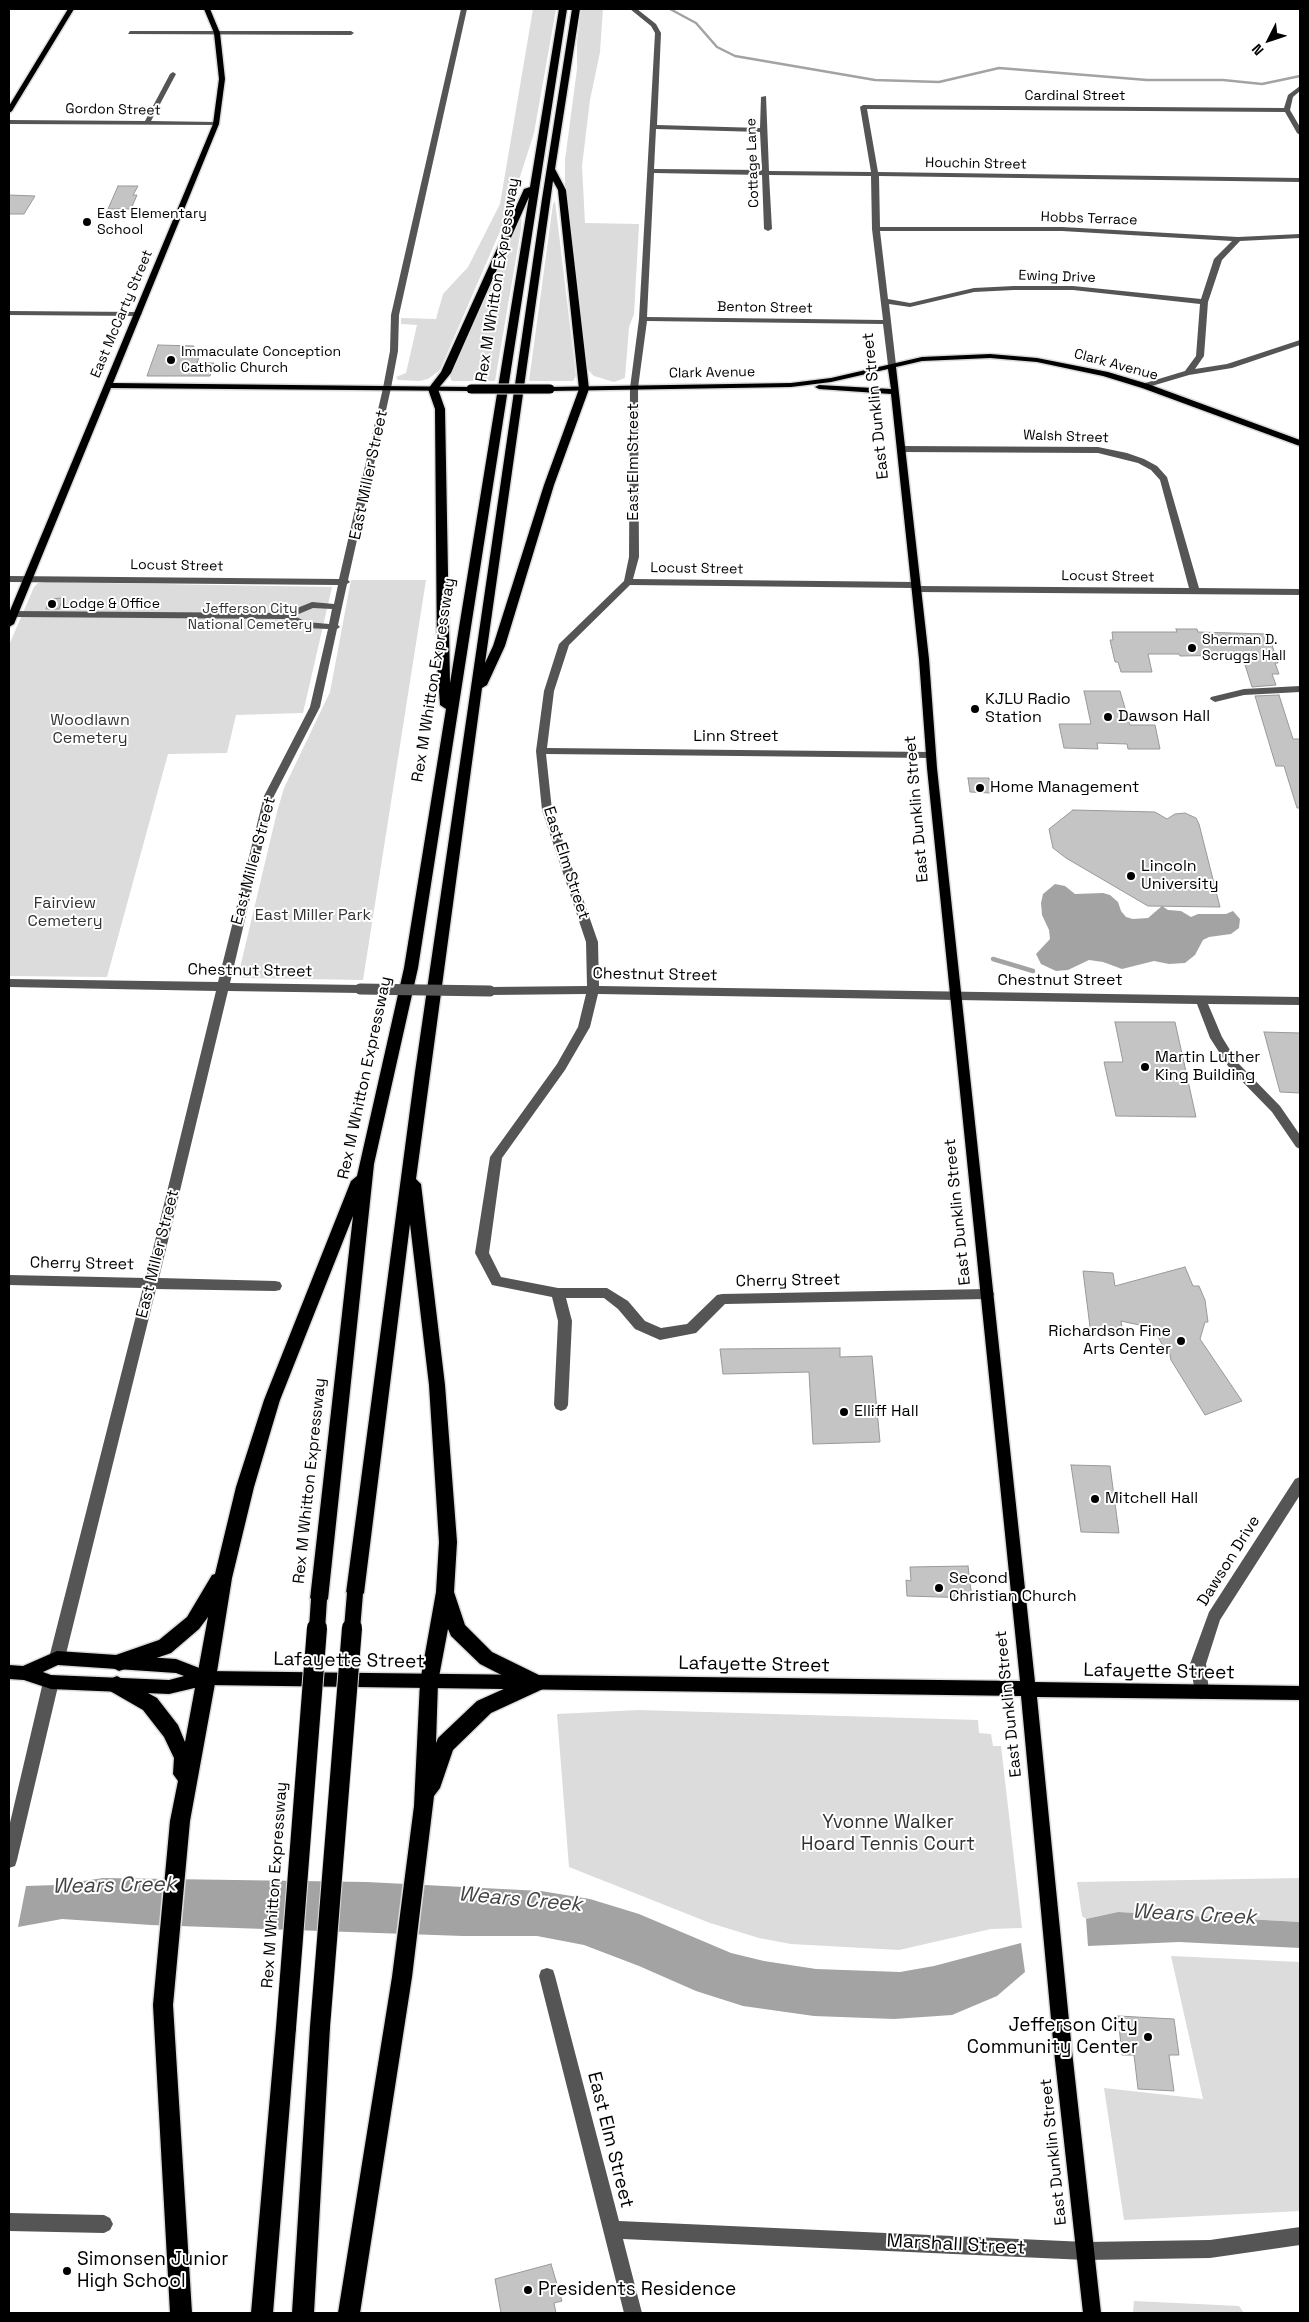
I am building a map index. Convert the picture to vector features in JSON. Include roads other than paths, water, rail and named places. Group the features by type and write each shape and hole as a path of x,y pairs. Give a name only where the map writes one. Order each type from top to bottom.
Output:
{"highway":[{"name":"Rex M Whitton Expressway","path":"262,2313 319,1599 366,1164 410,968 563,9"},
{"path":"303,2313 320,2027 355,1592 474,700 576,9"},
{"path":"448,732 443,663 440,409 433,388 446,373 537,169"},
{"path":"474,700 499,646 549,485 584,389 562,190 551,169"},
{"path":"349,2313 402,1977 424,1806 429,1682 445,1592 448,1542 437,1384 411,1161"},
{"path":"182,1812 226,1564 245,1487 272,1400 366,1164"},
{"path":"119,1662 165,1648 193,1622 205,1606 226,1564"},
{"path":"445,1592 457,1630 486,1658 536,1683"},
{"path":"424,1806 445,1744 484,1707 536,1683"},
{"path":"117,1685 150,1704 171,1731 183,1758 182,1812 163,2005 181,2313"}],"main road":[{"path":"9,111 71,9"},
{"name":"East McCarty Street","path":"9,624 216,124 222,79 217,33 207,9"},
{"name":"Clark Avenue","path":"108,385 471,389 791,385 813,383 922,359 990,356 1070,366 1145,386 1300,443"},
{"name":"East Dunklin Street","path":"892,365 924,659 931,755 1092,2313"},
{"path":"847,376 895,392"},
{"path":"791,385 895,392"},
{"name":"Lafayette Street","path":"24,1673 57,1658 176,1666 207,1678"},
{"name":"Lafayette Street","path":"9,1672 24,1673 52,1682 169,1687 207,1678 981,1687 1028,1690 1300,1693"}],"street":[{"name":"East Miller Street","path":"57,1658 151,1283 269,796 315,707 335,626 388,388 394,351 395,315 464,9"},
{"name":"East Elm Street","path":"558,1293 497,1281 482,1253 496,1157 561,1067 584,1026 592,990 592,942 547,810 541,750 549,691 564,644 628,582 634,557 634,388 643,319 658,33 654,25 633,9"},
{"path":"130,32 351,33"},
{"path":"147,123 173,74"},
{"path":"1300,88 1290,96 1287,110 1300,133"},
{"name":"Cottage Lane","path":"764,97 764,173 768,229"},
{"name":"Cardinal Street","path":"863,107 1287,110"},
{"name":"East Dunklin Street","path":"863,107 875,175 876,229 892,365"},
{"name":"Gordon Street","path":"9,122 216,124"},
{"path":"652,127 763,130"},
{"name":"Houchin Street","path":"651,172 1300,180"},
{"name":"Hobbs Terrace","path":"876,229 1062,229 1238,239 1300,236"},
{"path":"1188,373 1200,356 1204,302 1218,260 1238,239"},
{"name":"Ewing Drive","path":"887,319 910,306 974,290 1073,288 1204,302"},
{"name":"Ewing Drive","path":"885,301 910,306"},
{"path":"9,313 138,314"},
{"name":"Benton Street","path":"643,319 887,319"},
{"path":"1145,386 1188,373 1228,366 1300,342"},
{"name":"Walsh Street","path":"901,449 1098,450 1124,455 1141,461 1154,468 1164,479 1195,592"},
{"name":"Locust Street","path":"9,578 345,582"},
{"name":"Locust Street","path":"628,582 1195,592 1300,592"},
{"path":"13,614 286,616 312,605 339,607"},
{"path":"286,616 305,625 335,626"},
{"path":"1216,699 1244,692 1300,689"},
{"name":"Linn Street","path":"541,750 931,755"},
{"name":"Chestnut Street","path":"9,983 1300,1001"},
{"path":"1202,1000 1216,1038 1234,1066 1276,1109 1300,1144"},
{"name":"Cherry Street","path":"9,1280 275,1286"},
{"path":"558,1293 565,1321 561,1405"},
{"name":"Cherry Street","path":"558,1293 607,1293 623,1305 640,1325 660,1334 691,1329 722,1299 987,1294"},
{"name":"Dawson Drive","path":"1201,1692 1198,1664 1214,1617 1300,1483"},
{"path":"9,1860 52,1682"},
{"name":"East Elm Street","path":"547,1976 633,2313"},
{"path":"9,2222 104,2224"},
{"name":"Marshall Street","path":"611,2230 651,2230 1086,2251 1210,2249 1300,2236"}],"water":[{"path":"1055,884 1065,886 1075,894 1103,893 1110,895 1118,902 1121,911 1126,917 1133,919 1148,918 1162,906 1168,910 1181,911 1191,917 1198,914 1226,914 1233,911 1240,919 1239,928 1231,934 1209,937 1203,940 1195,955 1185,963 1169,964 1154,961 1122,969 1103,962 1089,960 1068,970 1056,971 1041,964 1036,954 1050,939 1049,930 1042,915 1041,903 1043,894"},
{"name":"Wears Creek","path":"103,1878 367,1882 541,1891 590,1899 639,1914 731,1953 764,1961 816,1969 900,1972 934,1966 1021,1943 1025,1972 997,1996 952,2015 894,2019 814,2016 743,2006 696,1991 584,1945 537,1936 463,1936 151,1925 62,1919 18,1927 26,1886 57,1885"},
{"path":"1118,1912 1300,1922 1300,1948 1179,1942 1088,1946 1086,1919"}],"waterway":[{"path":"670,9 696,23 717,47 735,56 875,80 939,82 999,68 1147,80 1223,80 1262,84 1300,76"},
{"path":"993,959 1033,971"}],"place":[{"name":"East Elementary School","path":"87,222"},
{"name":"Immaculate Conception Catholic Church","path":"171,360"},
{"name":"Lodge & Office","path":"52,604"},
{"name":"Sherman D. Scruggs Hall","path":"1192,648"},
{"name":"KJLU Radio Station","path":"975,709"},
{"name":"Dawson Hall","path":"1108,717"},
{"name":"Home Management","path":"980,788"},
{"name":"Lincoln University","path":"1131,876"},
{"name":"Martin Luther King Building","path":"1145,1067"},
{"name":"Richardson Fine Arts Center","path":"1181,1341"},
{"name":"Elliff Hall","path":"844,1412"},
{"name":"Mitchell Hall","path":"1095,1499"},
{"name":"Second Christian Church","path":"939,1588"},
{"name":"Jefferson City Community Center","path":"1148,2037"},
{"name":"Simonsen Junior High School","path":"67,2271"},
{"name":"Presidents Residence","path":"528,2290"}],"park label":[{"name":"Jefferson City National Cemetery","path":"250,618"},
{"name":"Woodlawn Cemetery","path":"90,730"},
{"name":"Fairview Cemetery","path":"65,913"},
{"name":"East Miller Park","path":"313,916"},
{"name":"Yvonne Walker Hoard Tennis Court","path":"888,1834"}]}
